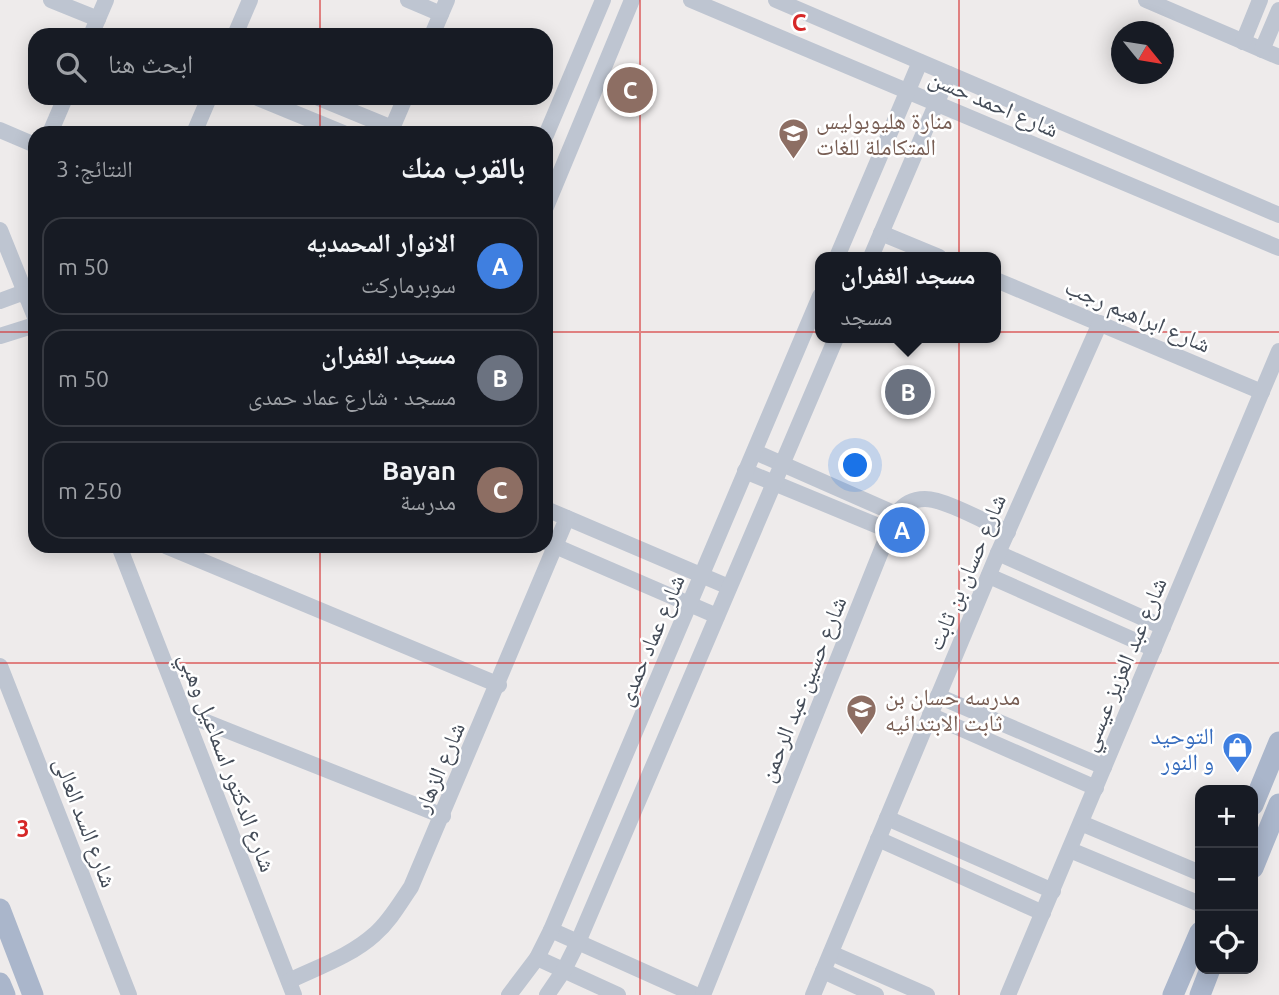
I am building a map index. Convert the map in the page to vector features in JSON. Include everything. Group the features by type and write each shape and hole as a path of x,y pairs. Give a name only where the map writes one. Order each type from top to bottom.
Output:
{"main road":[{"path":"1258,793 1279,742"},
{"path":"1258,856 1279,804"},
{"path":"0,909 33,995"},
{"path":"1173,995 1195,944"},
{"path":"1200,995 1208,974"},
{"path":"0,983 5,995"}],"street":[{"path":"51,0 98,19"},
{"path":"94,28 106,0"},
{"path":"238,28 250,0"},
{"path":"408,0 444,7 435,28"},
{"path":"550,126 603,0"},
{"path":"553,190 632,0"},
{"name":"شارع احمد حسن","path":"691,0 1279,248"},
{"path":"1146,0 1279,57"},
{"path":"1243,42 1261,0"},
{"name":"شارع احمد حسن","path":"782,1 1279,215"},
{"path":"1262,50 1279,10"},
{"path":"839,252 920,62"},
{"path":"872,252 949,74"},
{"path":"53,126 62,105"},
{"path":"197,126 206,105"},
{"path":"275,105 326,126"},
{"path":"334,105 380,126"},
{"path":"393,126 402,105"},
{"path":"0,130 28,142"},
{"path":"0,230 28,289"},
{"path":"881,233 927,252"},
{"name":"شارع ابراهيم رجب","path":"1001,282 1262,392"},
{"path":"0,301 19,294 28,295"},
{"name":"شارع عماد حمدى","path":"509,995 537,958 551,930 815,310"},
{"name":"شارع حسان بن ثابت","path":"813,995 998,553 1100,323"},
{"path":"0,336 28,327"},
{"path":"548,995 578,942 834,343"},
{"name":"شارع عبد العزيز عيسي","path":"1008,995 1279,351"},
{"path":"755,452 897,514 903,506 912,501 933,500 1007,532"},
{"path":"746,471 888,530"},
{"path":"553,512 729,587"},
{"name":"شارع حسين عبد الرحمن","path":"703,995 888,530 897,514"},
{"name":"شارع الزهار","path":"553,541 568,519"},
{"path":"553,545 717,616"},
{"name":"شارع الدكتور اسماعيل وهبي","path":"122,553 292,988"},
{"path":"183,553 499,685"},
{"name":"شارع الزهار","path":"292,988 375,934 395,912 411,887 499,685 548,553"},
{"path":"998,553 1163,627"},
{"path":"989,576 1154,649"},
{"name":"شارع السد العالى","path":"0,666 129,995"},
{"path":"938,696 1104,767"},
{"path":"186,715 443,816"},
{"path":"930,715 1096,788"},
{"path":"887,818 1053,891"},
{"path":"1081,823 1195,871"},
{"path":"878,839 1044,913"},
{"path":"1070,850 1195,902"},
{"path":"551,930 696,995"},
{"path":"831,953 927,995"},
{"path":"537,958 618,995"},
{"path":"823,971 876,995"}],"place":[{"name":"Bayan","path":"630,90"},
{"name":"منارة هليوبوليس المتكاملة للغات","path":"793,160"},
{"name":"مسجد الغفران","path":"908,392"},
{"name":"الانوار المحمديه","path":"902,530"},
{"name":"مدرسه حسان بن ثابت الابتدائيه","path":"862,736"},
{"name":"التوحيد و النور","path":"1237,775"}]}
